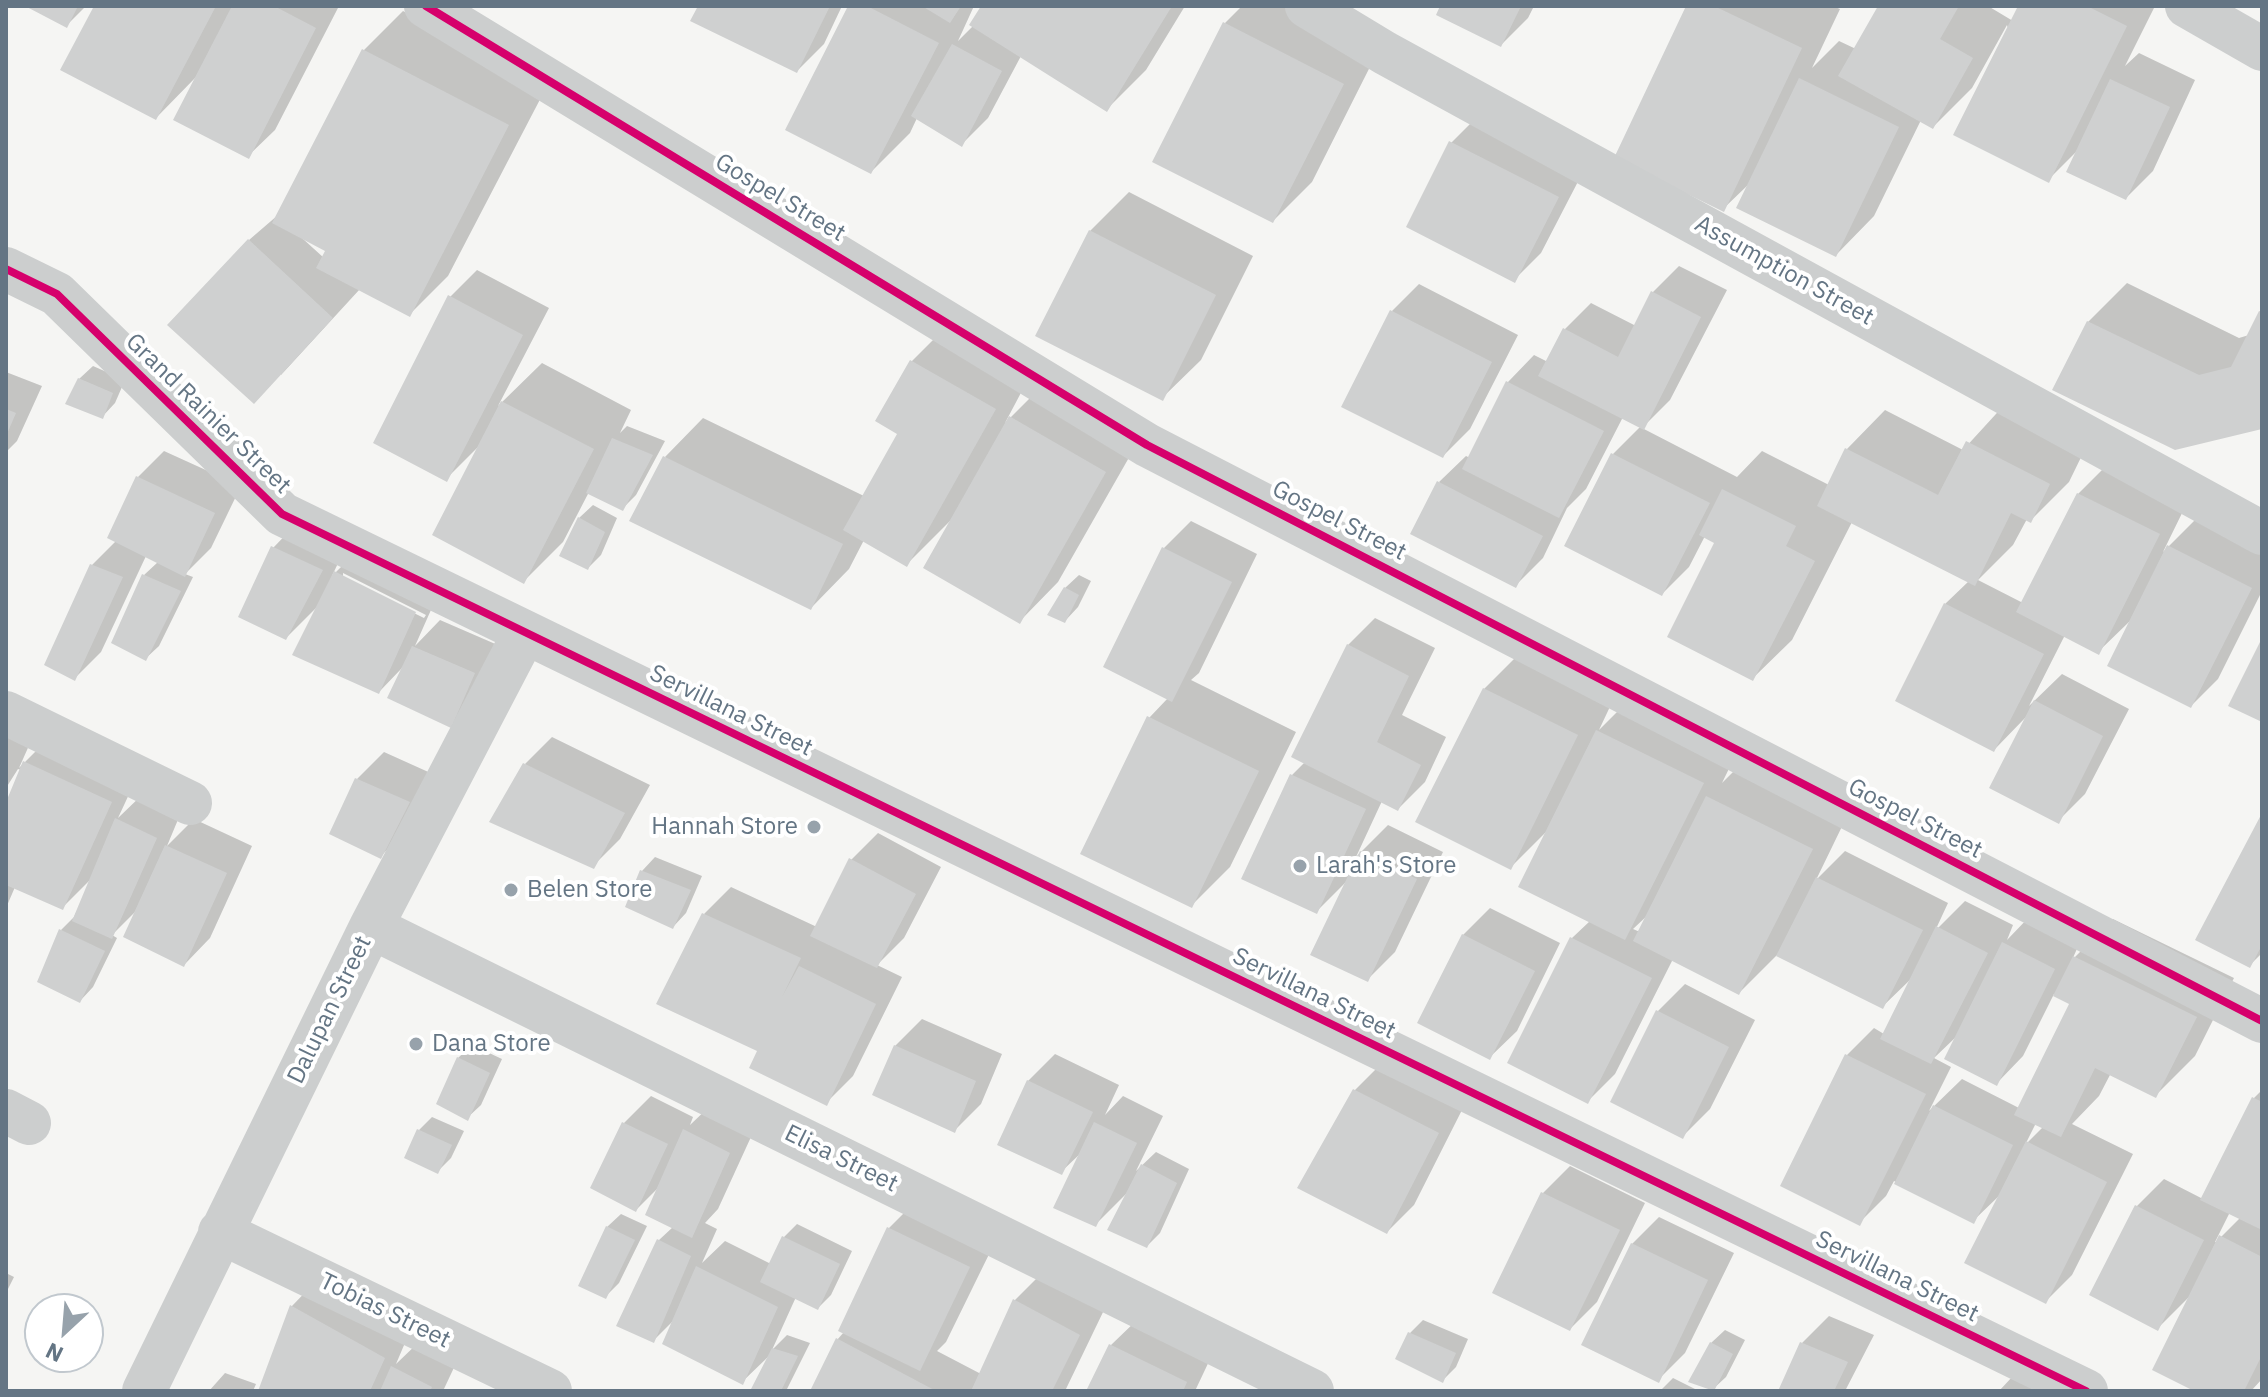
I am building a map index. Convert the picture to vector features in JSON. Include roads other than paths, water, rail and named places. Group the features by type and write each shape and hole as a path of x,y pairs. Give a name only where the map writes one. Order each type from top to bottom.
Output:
{"street":[{"name":"Gospel Street","path":"426,6 1147,445 2262,1021"},
{"name":"Assumption Street","path":"1307,6 1399,60 2262,533"},
{"path":"2187,6 2262,49"},
{"name":"Grand Rainier Street","path":"6,269 57,294 282,514 524,634"},
{"name":"Dalupan Street","path":"144,1391 371,927 524,634"},
{"name":"Servillana Street","path":"524,634 2086,1391"},
{"path":"6,713 190,803"},
{"name":"Elisa Street","path":"371,927 1312,1391"},
{"name":"Tobias Street","path":"220,1232 550,1391"}],"place":[{"name":"Hannah Store","path":"814,827"},
{"name":"Larah's Store","path":"1300,866"},
{"name":"Belen Store","path":"511,890"},
{"name":"Dana Store","path":"416,1044"}]}
